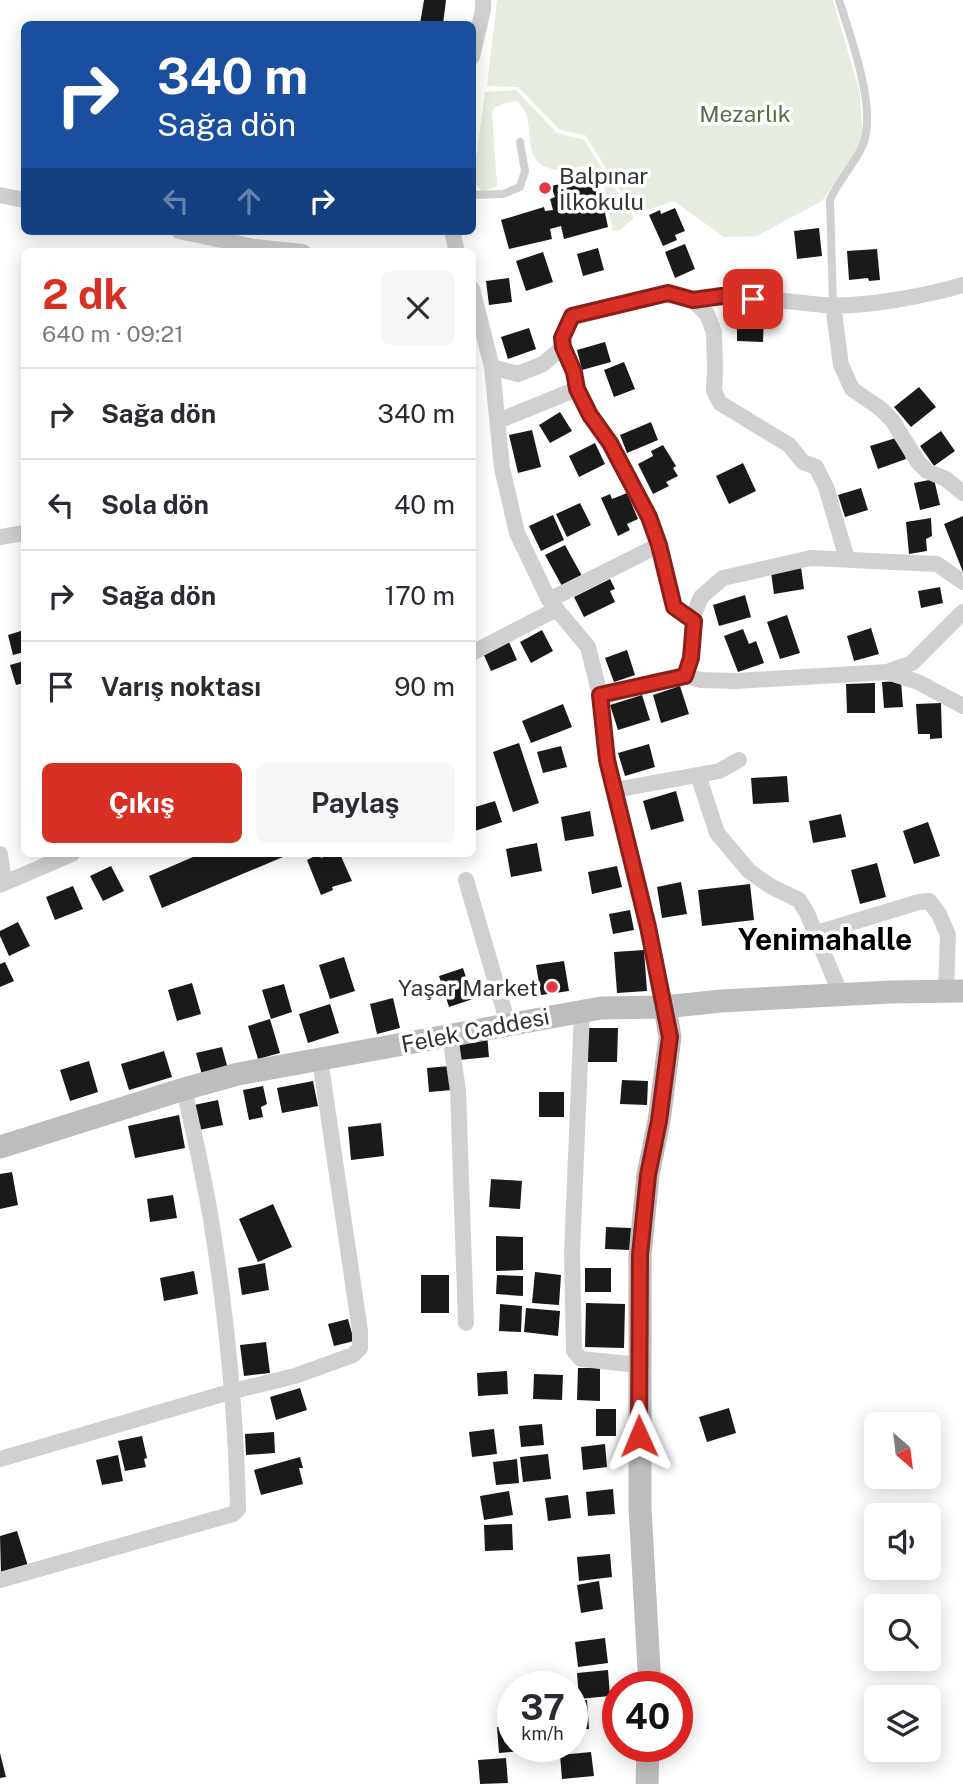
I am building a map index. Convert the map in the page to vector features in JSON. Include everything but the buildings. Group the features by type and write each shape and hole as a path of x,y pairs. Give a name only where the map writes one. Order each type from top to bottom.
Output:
{"street":[{"path":"476,40 483,0"},
{"path":"0,195 21,199"},
{"path":"198,235 264,248"},
{"path":"694,621 674,607 659,545 649,517 610,443 590,415 577,389 562,338 572,316 668,293 693,300 722,296 833,305 868,303 963,285"},
{"path":"693,300 707,314 714,332 713,391 720,403 789,445 803,462 816,467 826,487 847,559"},
{"path":"476,305 492,367 502,468 517,533 553,605 588,648 600,695 607,760 670,1037 659,1121 648,1175 641,1242 640,1508 649,1671"},
{"path":"833,305 841,365 852,388 892,419 918,462 927,471 946,479 963,493"},
{"path":"492,367 518,374 544,364 563,347"},
{"path":"498,421 577,389"},
{"path":"0,537 21,534"},
{"path":"476,651 659,545"},
{"path":"685,676 691,658 694,621 701,597 723,578 811,558 937,564 963,582"},
{"path":"600,695 685,676 701,680 736,681 887,672 912,663 963,612"},
{"path":"887,672 918,682 963,706"},
{"path":"615,790 719,771 739,760"},
{"path":"698,775 717,834 749,871 799,901 817,933 841,995"},
{"path":"0,854 2,884 65,857"},
{"path":"466,880 508,1024"},
{"path":"817,933 929,901 939,914 948,935 954,991"},
{"name":"Felek Caddesi","path":"0,1147 239,1074 582,1010 954,991"},
{"path":"582,1010 572,1254 574,1351 581,1359 639,1365"},
{"path":"450,1035 458,1091 466,1323"},
{"path":"0,1459 233,1391 295,1376 353,1354 360,1348 360,1331 320,1059"},
{"path":"0,1580 233,1514 238,1509 233,1391 212,1223 184,1089"},
{"path":"647,1784 648,1762"}],"lane":[{"path":"833,305 828,212 830,200 835,187 863,147 866,121 861,71 839,0"},
{"path":"476,195 503,194 520,187 525,171 520,142"}],"green space":[{"name":"Mezarlık","path":"497,0 833,0 860,93 863,141 822,201 757,236 724,237 674,201 635,214 585,135 560,130 518,87 487,86"},
{"path":"516,90 557,133 584,140 634,218 621,229 613,231 602,179 591,166 565,170 550,169 540,164 531,148 524,109 517,101 505,103 494,108 492,112 497,186 483,192 476,184 476,159 485,92"}],"place":[{"name":"Balpınar İlkokulu","path":"545,188"},
{"name":"Yaşar Market","path":"552,987"}],"district":[{"name":"Yenimahalle","path":"825,939"}],"route":[{"path":"639,1436 640,1255 648,1175 659,1121 670,1037 648,927 607,760 600,695 685,676 691,658 694,621 674,607 659,545 649,517 610,443 590,415 577,389 562,338 572,316 618,303 668,293 693,300 722,296 753,299"}]}
